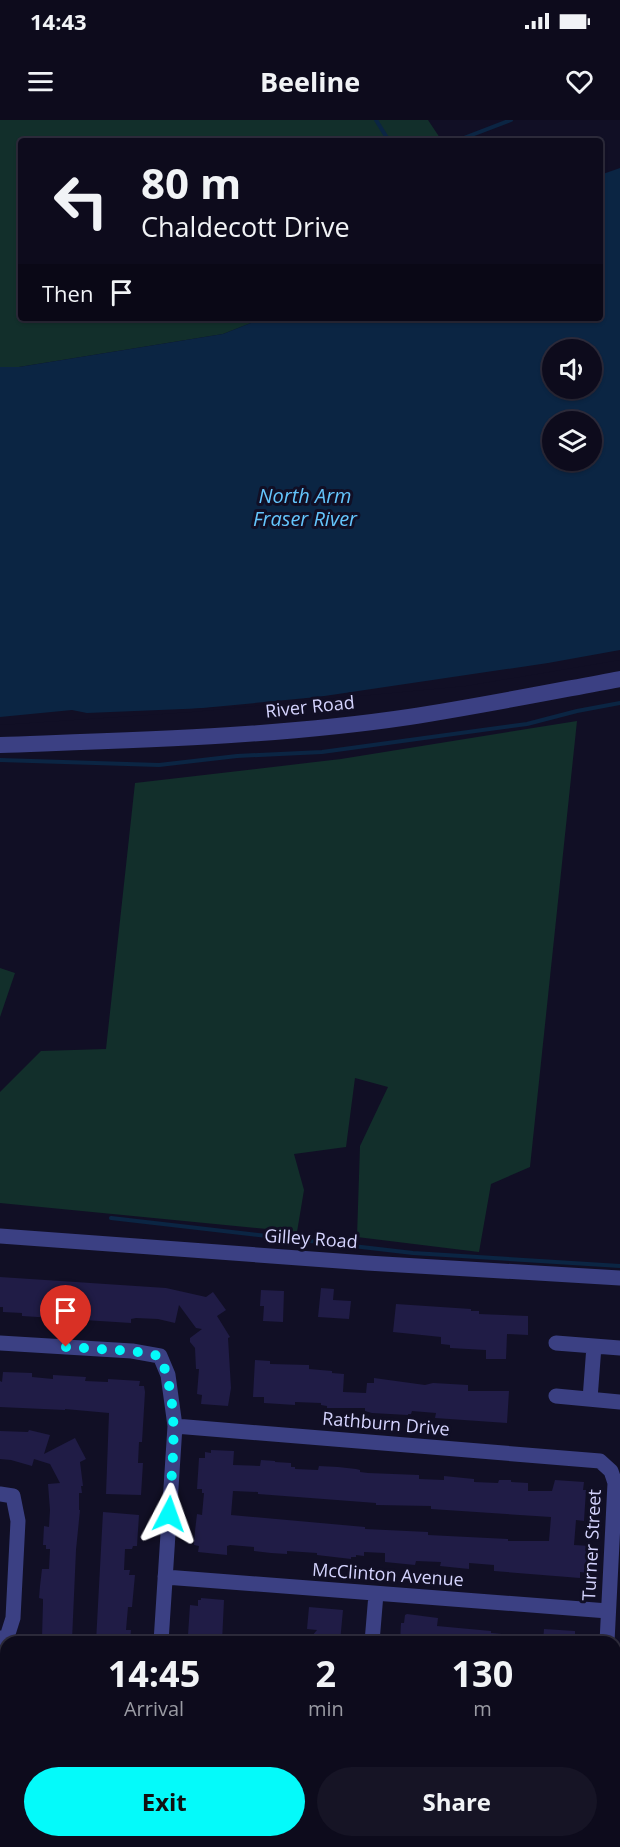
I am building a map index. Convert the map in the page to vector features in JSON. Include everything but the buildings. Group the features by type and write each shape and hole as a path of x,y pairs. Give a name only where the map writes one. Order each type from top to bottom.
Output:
{"street":[{"name":"River Road","path":"0,745 113,742 284,730 408,717 620,679"},
{"name":"Gilley Road","path":"0,1236 367,1263 620,1278"},
{"path":"0,1342 132,1351 160,1356 168,1375 175,1426 160,1636"},
{"path":"556,1343 620,1348"},
{"path":"590,1400 594,1346"},
{"path":"556,1396 620,1402"},
{"name":"Rathburn Drive","path":"175,1426 594,1460"},
{"name":"Turner Street","path":"594,1460 605,1464 611,1471 615,1483 607,1636"},
{"path":"0,1494 13,1496 18,1521 13,1618 6,1636"},
{"name":"McClinton Avenue","path":"165,1577 608,1611"},
{"path":"372,1636 376,1594"}],"green space":[{"path":"0,120 428,120 440,138 18,138 18,321 256,321 223,334 19,367 0,367"},
{"path":"577,721 530,1167 491,1184 479,1252 357,1237 360,1146 388,1087 355,1078 346,1147 294,1154 304,1190 297,1232 0,1203 0,1092 41,1051 106,1049 135,783 341,759"},
{"path":"0,968 15,973 0,1017"}],"water":[{"name":"North Arm Fraser River","path":"620,168 620,657 466,683 192,709 0,722 0,367 19,367 223,334 256,321 603,321 603,174"}],"pier":[{"path":"620,650 620,660 466,686 260,706"},
{"path":"254,706 0,725 0,717 72,710 87,713"}],"waterway":[{"path":"376,120 387,138"},
{"path":"464,138 511,120"},
{"path":"0,760 159,765 237,756 322,752 527,724 620,703"},
{"path":"111,1218 413,1253 620,1266"}],"route":[{"path":"66,1347 132,1351 160,1356 168,1375 175,1426 169,1514"}]}
